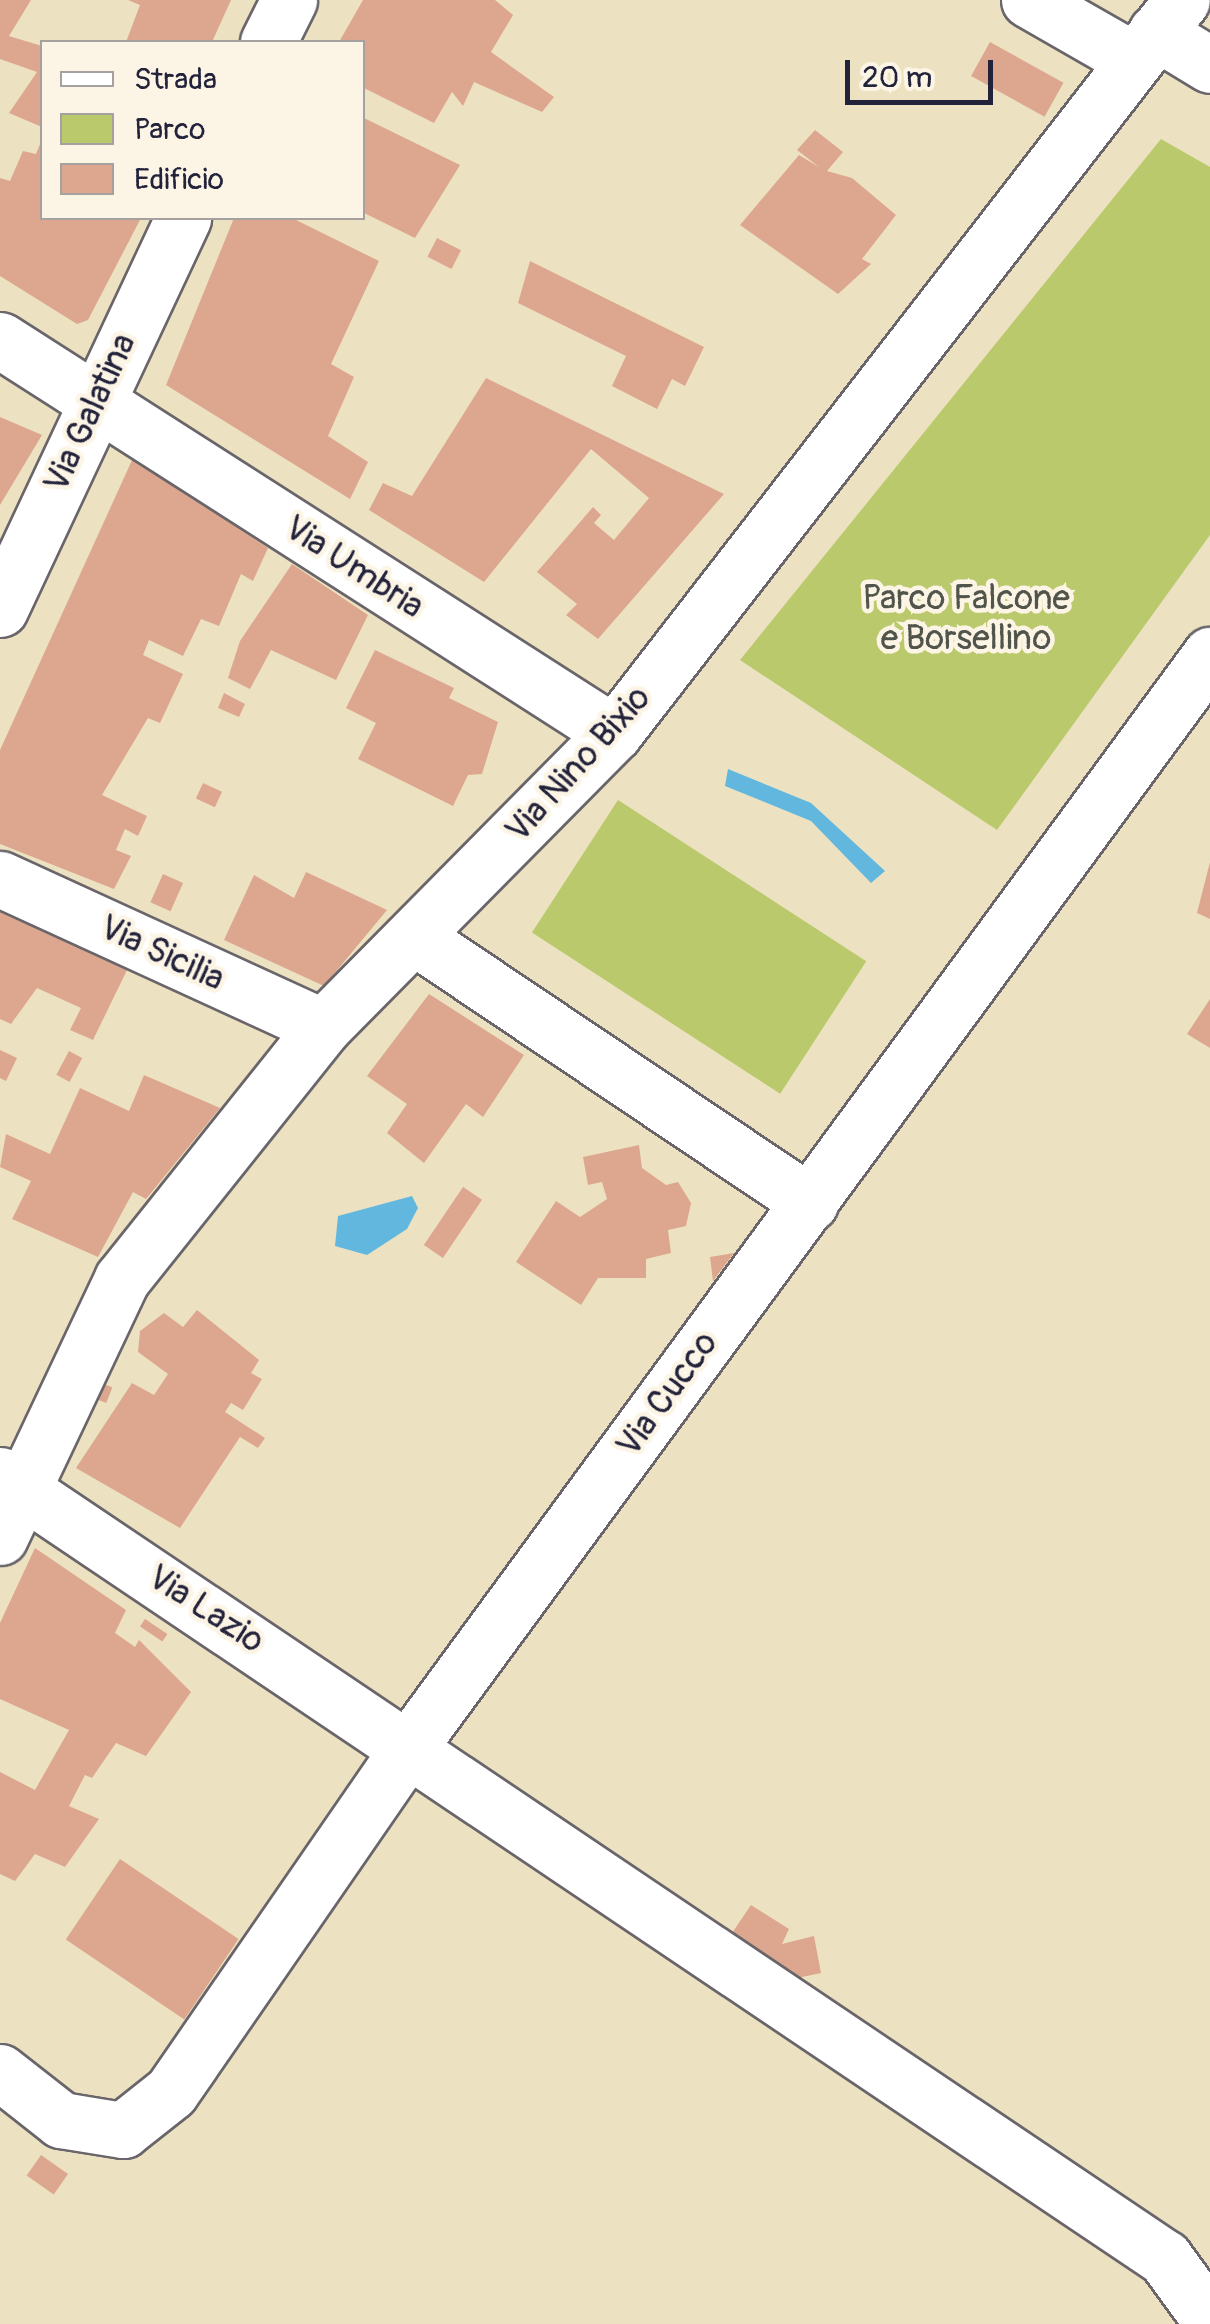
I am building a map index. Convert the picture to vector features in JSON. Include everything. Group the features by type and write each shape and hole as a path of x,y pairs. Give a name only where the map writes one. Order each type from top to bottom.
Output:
{"street":[{"path":"1029,0 1156,30 1210,65"},
{"name":"Via Nino Bixio","path":"7,1500 122,1279 324,1027 614,733 1156,30"},
{"name":"Via Galatina","path":"0,609 94,400 182,220"},
{"name":"Via Umbria","path":"0,340 614,733"},
{"name":"Via Cucco","path":"0,2072 61,2120 124,2130 171,2092 411,1744 1210,655"},
{"name":"Via Sicilia","path":"0,879 324,1027"},
{"path":"416,938 810,1203"},
{"name":"Via Lazio","path":"7,1500 411,1744 1165,2258 1210,2320"}],"green space":[{"name":"Parco Falcone e Borsellino","path":"1161,139 1210,167 1210,535 997,830 740,660"},
{"path":"618,800 866,961 780,1094 532,933"}],"water":[{"path":"728,769 811,803 885,871 871,883 811,821 725,786"},
{"path":"412,1196 418,1208 407,1229 367,1255 335,1246 338,1216"}],"building":[{"path":"0,0 31,0 9,36 40,45 40,126 9,113 37,72 0,59"},
{"path":"128,0 231,0 213,40 127,40 140,5"},
{"path":"363,0 495,0 513,15 491,52 554,97 542,112 474,82 463,106 452,92 434,123 365,88 365,40 340,40"},
{"path":"990,42 1063,83 1045,117 971,76"},
{"path":"365,118 460,165 415,238 365,213"},
{"path":"815,130 843,152 827,171 852,178 896,215 862,259 871,264 838,294 740,225 799,155 819,167 797,150"},
{"path":"40,144 40,220 140,220 88,320 77,324 0,276 0,178 10,181 23,151 36,154"},
{"path":"233,220 296,220 379,261 331,364 354,377 328,436 368,462 350,499 166,385"},
{"path":"437,238 461,250 452,269 427,257"},
{"path":"530,261 704,347 685,386 672,379 657,409 612,386 626,356 518,303"},
{"path":"486,378 724,494 598,639 566,615 577,604 537,572 593,507 601,515 594,523 614,540 649,498 591,449 484,582 369,510 383,483 412,496"},
{"path":"0,417 42,435 0,505"},
{"path":"133,458 268,548 253,581 241,574 219,626 201,619 183,656 149,640 143,655 183,674 160,723 148,718 102,795 147,816 138,836 125,829 116,850 131,856 114,889 0,844 0,750"},
{"path":"292,564 368,615 336,680 271,650 250,689 228,678 240,641"},
{"path":"375,650 454,688 449,698 498,722 482,774 468,775 453,806 358,759 376,723 346,708"},
{"path":"224,693 245,704 239,717 218,708"},
{"path":"203,783 222,792 215,807 196,798"},
{"path":"1210,862 1210,919 1197,913"},
{"path":"306,872 387,910 324,986 224,940 254,875 294,898"},
{"path":"163,874 183,883 170,911 150,902"},
{"path":"0,905 129,966 93,1040 70,1030 81,1008 37,988 11,1024 0,1019"},
{"path":"429,994 524,1055 483,1117 466,1104 424,1163 387,1133 407,1104 367,1076"},
{"path":"1210,999 1210,1048 1187,1034"},
{"path":"0,1050 17,1058 6,1081 0,1078"},
{"path":"69,1051 82,1058 70,1082 56,1075"},
{"path":"144,1075 220,1108 146,1199 133,1192 98,1257 12,1219 31,1181 0,1167 6,1134 50,1154 80,1088 129,1111"},
{"path":"639,1145 642,1168 666,1185 678,1182 691,1203 686,1226 668,1230 671,1253 646,1259 646,1278 598,1278 581,1305 516,1262 556,1201 580,1217 607,1199 602,1182 588,1185 583,1157"},
{"path":"463,1187 482,1200 443,1258 424,1245"},
{"path":"734,1253 713,1281 710,1257"},
{"path":"197,1310 259,1360 251,1373 262,1379 243,1410 231,1403 225,1412 265,1438 258,1448 240,1437 180,1528 76,1468 132,1383 154,1395 168,1374 138,1352 140,1331 164,1313 183,1327"},
{"path":"104,1384 112,1387 106,1403 98,1400"},
{"path":"35,1548 126,1610 115,1633 135,1647 139,1640 191,1692 146,1756 116,1743 92,1778 85,1775 69,1806 99,1819 65,1867 35,1854 15,1881 0,1874 0,1772 35,1790 69,1730 0,1699 0,1623"},
{"path":"145,1619 167,1634 162,1642 140,1626"},
{"path":"120,1859 239,1939 184,2019 66,1939"},
{"path":"751,1905 789,1929 782,1944 814,1936 821,1973 788,1980 732,1933"},
{"path":"41,2155 68,2174 54,2194 27,2175"}]}
